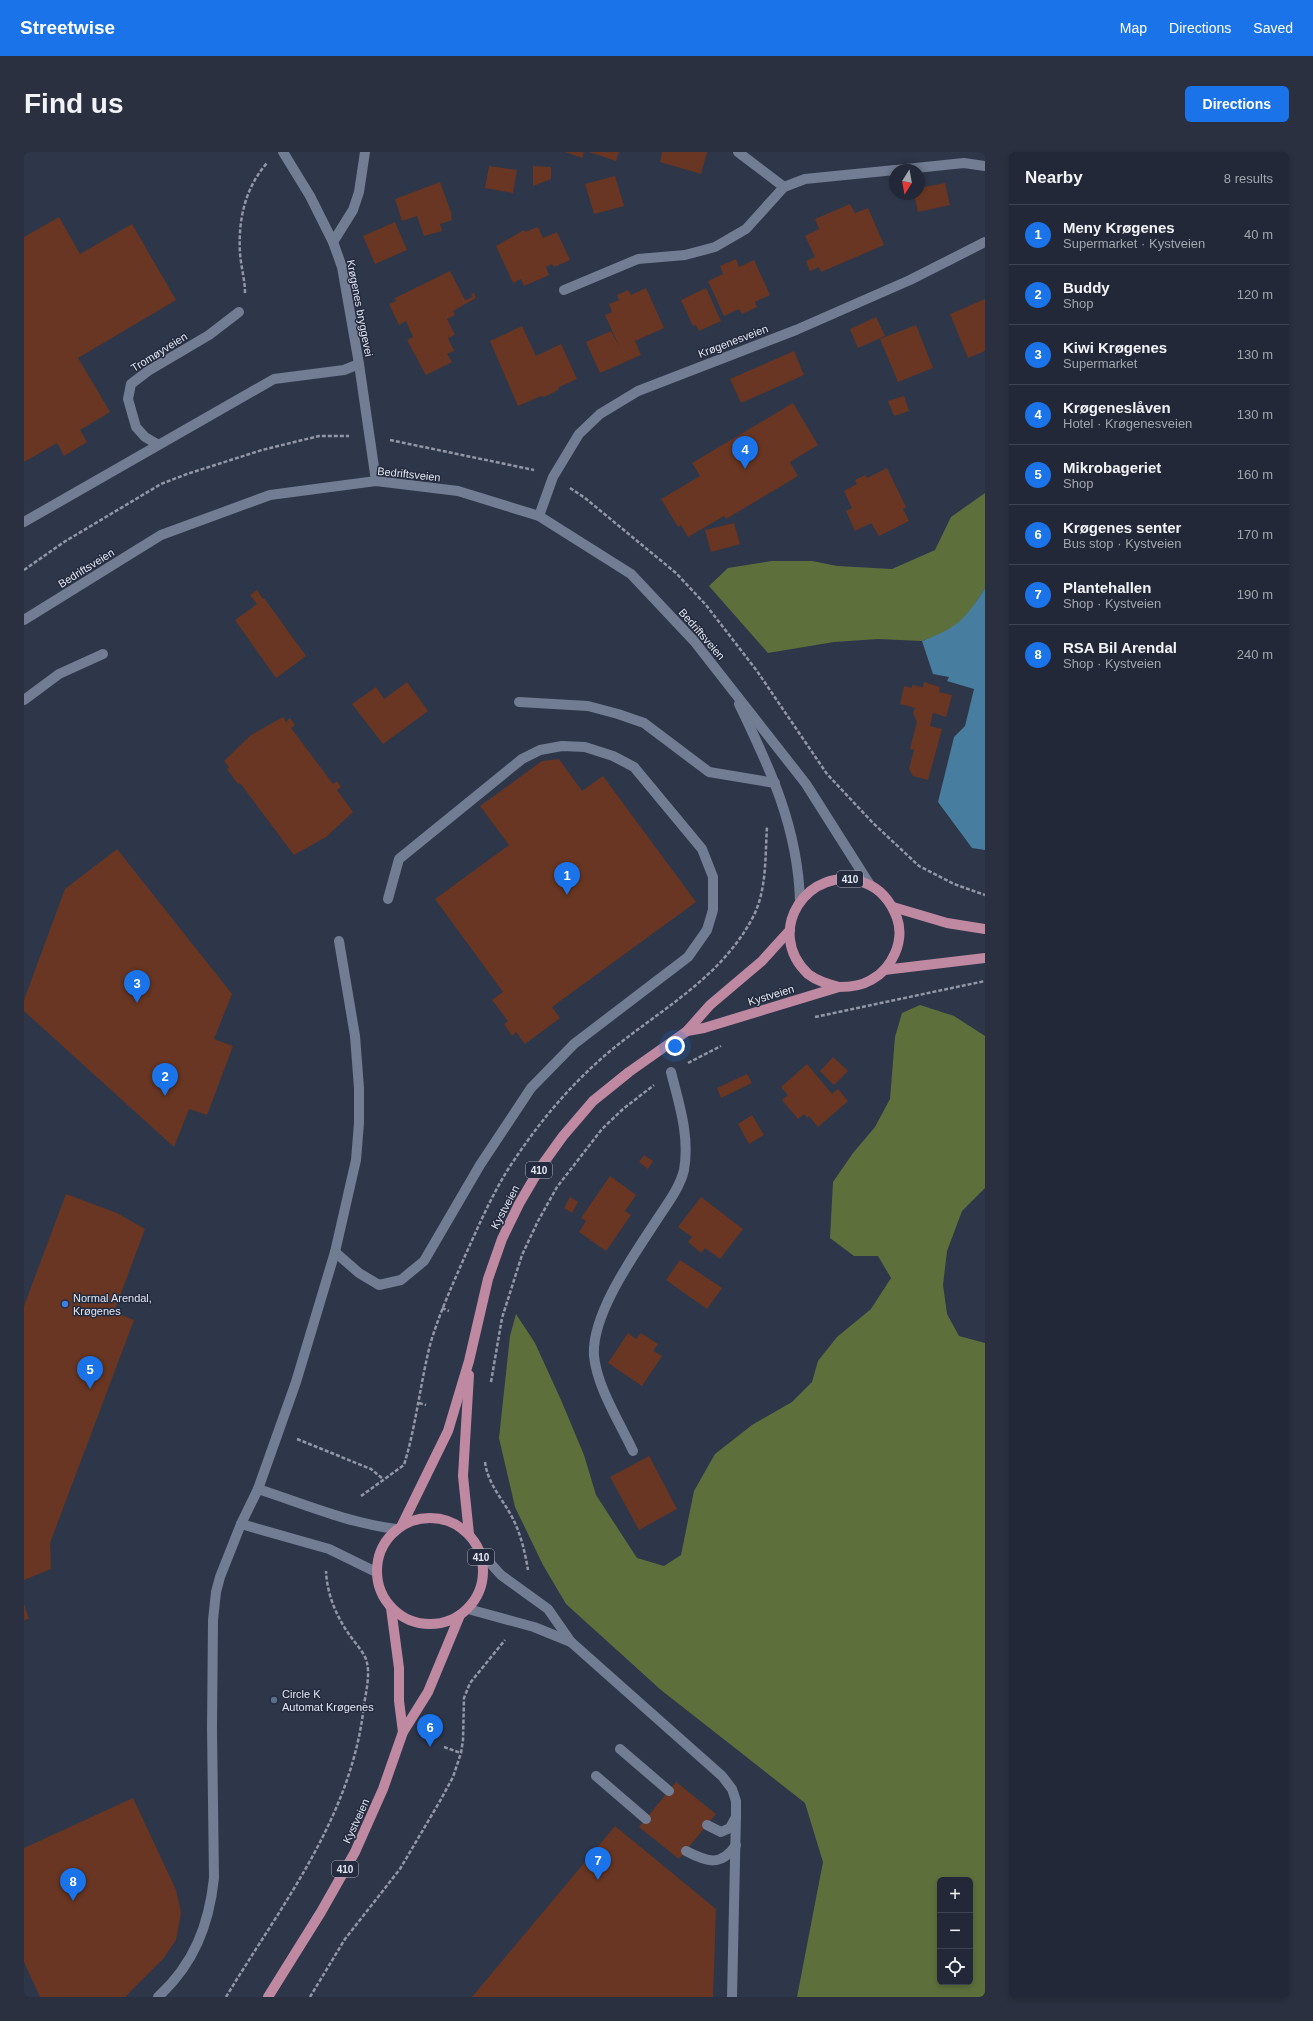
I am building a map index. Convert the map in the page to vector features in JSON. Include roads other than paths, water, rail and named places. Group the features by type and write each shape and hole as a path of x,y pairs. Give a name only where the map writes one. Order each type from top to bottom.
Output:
{"main road":[{"name":"410","path":"840,879 855,880 870,885 883,894 893,907 898,926 897,947 892,959 884,970 871,980 855,986 838,987 822,983 809,974 802,966 792,947 790,930 793,915 800,901 811,890 824,882 840,879"},
{"path":"893,907 947,923 985,929"},
{"name":"Kystveien","path":"399,1527 448,1431 469,1361 488,1279 502,1239 519,1204 540,1168 563,1136 593,1101 629,1072 687,1031 710,1005 762,961 790,930"},
{"name":"410","path":"884,970 985,958"},
{"name":"Kystveien","path":"687,1031 704,1028 838,987"},
{"name":"Kystveien","path":"469,1361 463,1476 469,1534"},
{"name":"410","path":"430,1518 444,1520 457,1525 469,1534 480,1552 483,1567 482,1582 477,1596 464,1612 440,1623 419,1624 408,1620 391,1608 383,1598 378,1585 376,1572 377,1560 381,1548 399,1527 416,1519 430,1518"},
{"name":"Kystveien","path":"391,1608 400,1668 399,1701 403,1732"},
{"name":"Kystveien","path":"268,1997 321,1912 355,1852 383,1789 403,1732 428,1692 464,1612"}],"street":[{"name":"Krøgenes bryggevei","path":"283,152 310,196 333,242 342,267 359,364 376,482"},
{"path":"333,242 353,210 359,192 365,152"},
{"path":"738,152 784,186"},
{"path":"925,167 964,163 985,166"},
{"path":"564,290 638,259 686,255 715,247 746,230 784,186 805,179 889,171"},
{"name":"Krøgenesveien","path":"539,516 553,477 579,434 600,414 638,391 796,330 910,280 985,242"},
{"name":"Tromøyveien","path":"157,444 145,437 136,428 128,399 131,384 148,371 209,335 239,312"},
{"path":"24,522 157,444 274,379 344,370 359,364"},
{"name":"Bedriftsveien","path":"24,620 161,535 270,495 376,482 458,491 539,516 631,574 694,641 806,784 870,885"},
{"path":"24,700 59,674 103,654"},
{"name":"Bedriftsveien","path":"729,684 764,755 786,814 795,848 799,873 800,901"},
{"path":"519,702 588,706 618,714 644,723 709,772 775,783"},
{"path":"335,1252 359,1273 379,1285 401,1280 424,1260 480,1165 531,1088 574,1044 688,957 707,930 713,910 713,877 702,849 634,767 613,756 585,747 562,746 540,750 522,759 399,859 388,899"},
{"path":"158,1997 188,1962 203,1932 211,1902 214,1878 212,1728 213,1620 220,1577 241,1524 258,1489 296,1382 335,1252 356,1160 359,1123 359,1088 355,1036 339,942"},
{"path":"633,1451 598,1377 594,1355 597,1329 614,1289 634,1254 672,1196 683,1172 686,1140 671,1072"},
{"path":"258,1489 371,1526 399,1527"},
{"path":"241,1524 330,1549 376,1572"},
{"path":"480,1552 501,1575 548,1609 571,1642 722,1776 732,1788 736,1801 732,1997"},
{"path":"464,1612 534,1628 571,1642"},
{"path":"620,1749 669,1791"},
{"path":"596,1776 646,1819"},
{"path":"707,1825 722,1832 730,1828 736,1815"},
{"path":"686,1851 703,1860 719,1860 729,1854 736,1845"}],"water":[{"path":"985,588 985,850 972,848 938,802 954,737 965,726 974,689 947,681 949,677 933,674 922,641 952,627 959,622"}],"place":[{"name":"Krøgeneslåven","path":"745,469"},
{"name":"Meny Krøgenes","path":"567,895"},
{"name":"Kiwi Krøgenes","path":"137,1003"},
{"name":"Buddy","path":"165,1096"},
{"name":"Normal Arendal, Krøgenes","path":"65,1304"},
{"name":"Mikrobageriet","path":"90,1389"},
{"name":"Circle K Automat Krøgenes","path":"274,1700"},
{"name":"Krøgenes senter","path":"430,1747"},
{"name":"Plantehallen","path":"598,1880"},
{"name":"RSA Bil Arendal","path":"73,1901"}]}
